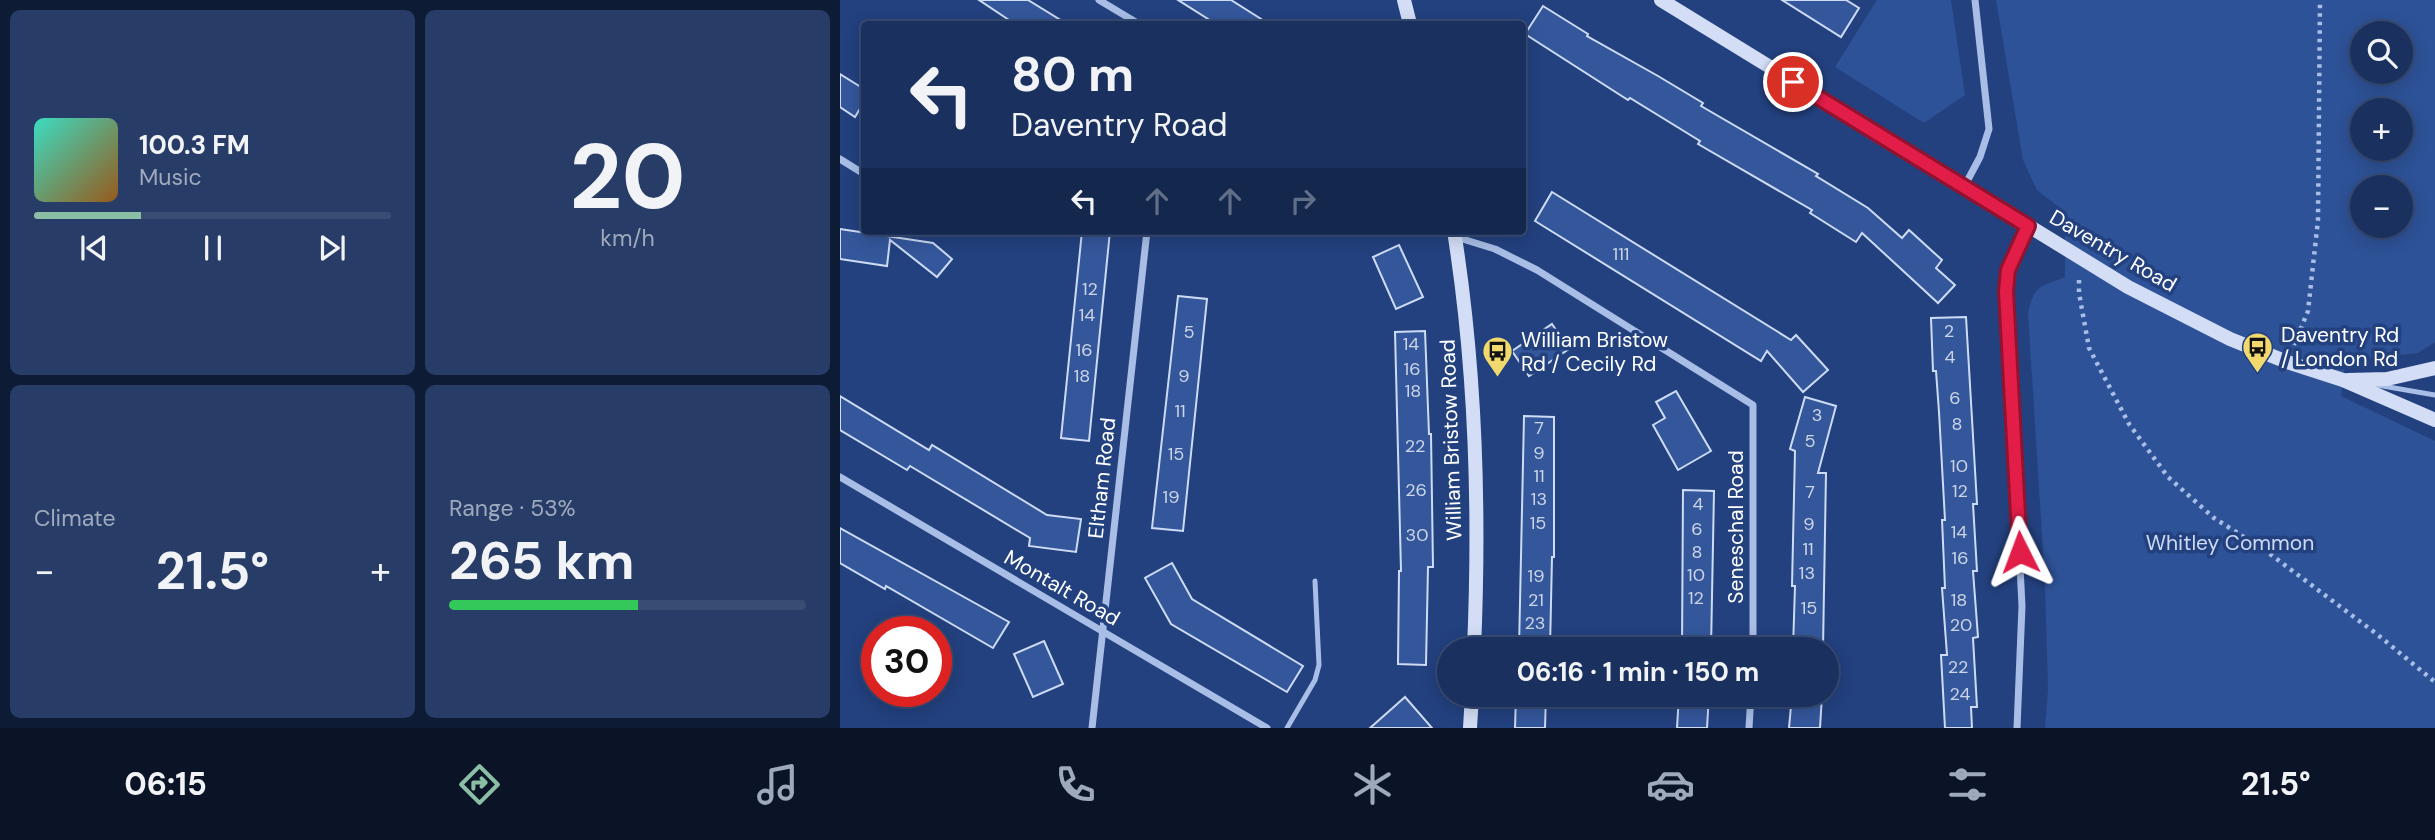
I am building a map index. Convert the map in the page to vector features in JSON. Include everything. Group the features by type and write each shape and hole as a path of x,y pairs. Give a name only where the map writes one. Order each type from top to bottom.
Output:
{"street":[{"path":"1099,0 1134,21"},
{"path":"1404,0 1409,21"},
{"name":"Daventry Road","path":"1661,0 2128,287 2230,339 2287,362 2343,380 2435,420"},
{"path":"1964,187 1980,156 1989,129 1975,0"},
{"path":"840,159 861,172"},
{"path":"2018,728 2022,606 2006,291 2008,270 2028,226"},
{"name":"Eltham Road","path":"1092,728 1147,235"},
{"name":"William Bristow Road","path":"1454,235 1467,320 1476,452 1475,637"},
{"name":"Seneschal Road","path":"1457,235 1495,249 1538,270 1753,405 1753,637"},
{"name":"Daventry Road","path":"2343,380 2387,379 2435,368"},
{"name":"Montalt Road","path":"840,477 1267,728"},
{"path":"1469,728 1471,707"},
{"path":"1749,728 1750,707"}],"lane":[{"path":"2343,380 2435,395"},
{"path":"1287,728 1315,680 1320,665 1315,581"}],"path":[{"path":"2287,362 2308,311 2318,219 2320,0"},
{"path":"2080,258 2079,293 2089,348 2129,424 2168,477 2214,518 2266,551 2378,635 2435,682"}],"green space":[{"path":"1877,0 1951,0 1965,95 1924,123 1835,67"},
{"name":"Whitley Common","path":"1996,0 2435,0 2435,342 2418,353 2345,361 2341,396 2435,441 2435,728 2045,728 2048,690 2045,583 2028,313 2039,288 2065,277 2065,212 2037,190 2023,160"}],"building":[{"path":"979,0 1028,0 1062,21 1010,21"},
{"path":"1178,0 1231,0 1264,21 1211,21"},
{"path":"1782,0 1846,0 1859,8 1841,37"},
{"path":"1543,6 1588,34 1587,36 1703,103 1701,106 1818,174 1816,176 1868,208 1902,238 1909,230 1942,260 1936,268 1955,285 1938,303 1862,233 1856,242 1810,213 1812,210 1698,144 1700,141 1630,98 1628,100 1526,32"},
{"path":"840,74 861,87 861,107 855,117 840,107"},
{"path":"1552,192 1791,340 1796,335 1828,370 1803,392 1767,351 1761,361 1535,221"},
{"path":"840,229 861,232 861,235 933,243 952,259 937,277 890,240 887,266 840,259"},
{"path":"1082,235 1110,235 1089,441 1061,438"},
{"path":"1399,245 1423,297 1396,309 1373,257"},
{"path":"1178,296 1207,299 1183,531 1152,528"},
{"path":"1966,317 1977,504 1973,504 1977,571 1973,571 1978,637 1973,638 1977,707 1971,707 1972,728 1945,728 1941,655 1947,655 1942,588 1945,588 1942,520 1945,520 1931,318"},
{"path":"1552,324 1569,349 1529,376 1512,351"},
{"path":"1425,331 1431,434 1433,567 1428,567 1426,665 1398,664 1401,571 1395,332"},
{"path":"1676,391 1711,451 1678,470 1653,425 1665,418 1656,402"},
{"path":"840,396 929,450 932,445 1047,515 1081,519 1076,552 1029,546 1030,538 910,466 907,470 840,430"},
{"path":"1805,397 1836,406 1818,473 1826,473 1823,637 1793,637 1795,451 1790,449"},
{"path":"1524,416 1554,417 1554,557 1550,637 1519,637"},
{"path":"1683,490 1714,491 1711,637 1682,637"},
{"path":"840,528 1009,622 993,648 952,624 952,616 938,616 840,563"},
{"path":"1172,563 1192,599 1303,666 1287,692 1171,624 1145,578"},
{"path":"1044,641 1063,684 1033,697 1014,654"},
{"path":"1405,697 1432,728 1370,728 1396,705"},
{"path":"1516,707 1546,707 1545,728 1515,728"},
{"path":"1678,707 1708,707 1707,728 1677,728"},
{"path":"1791,707 1821,707 1820,728 1789,728"}],"place":[{"name":"Daventry Rd / London Rd","path":"2258,374"},
{"name":"William Bristow Rd / Cecily Rd","path":"1498,379"}],"route":[{"path":"1793,82 2028,226 2008,270 2006,291 2020,552"}]}
